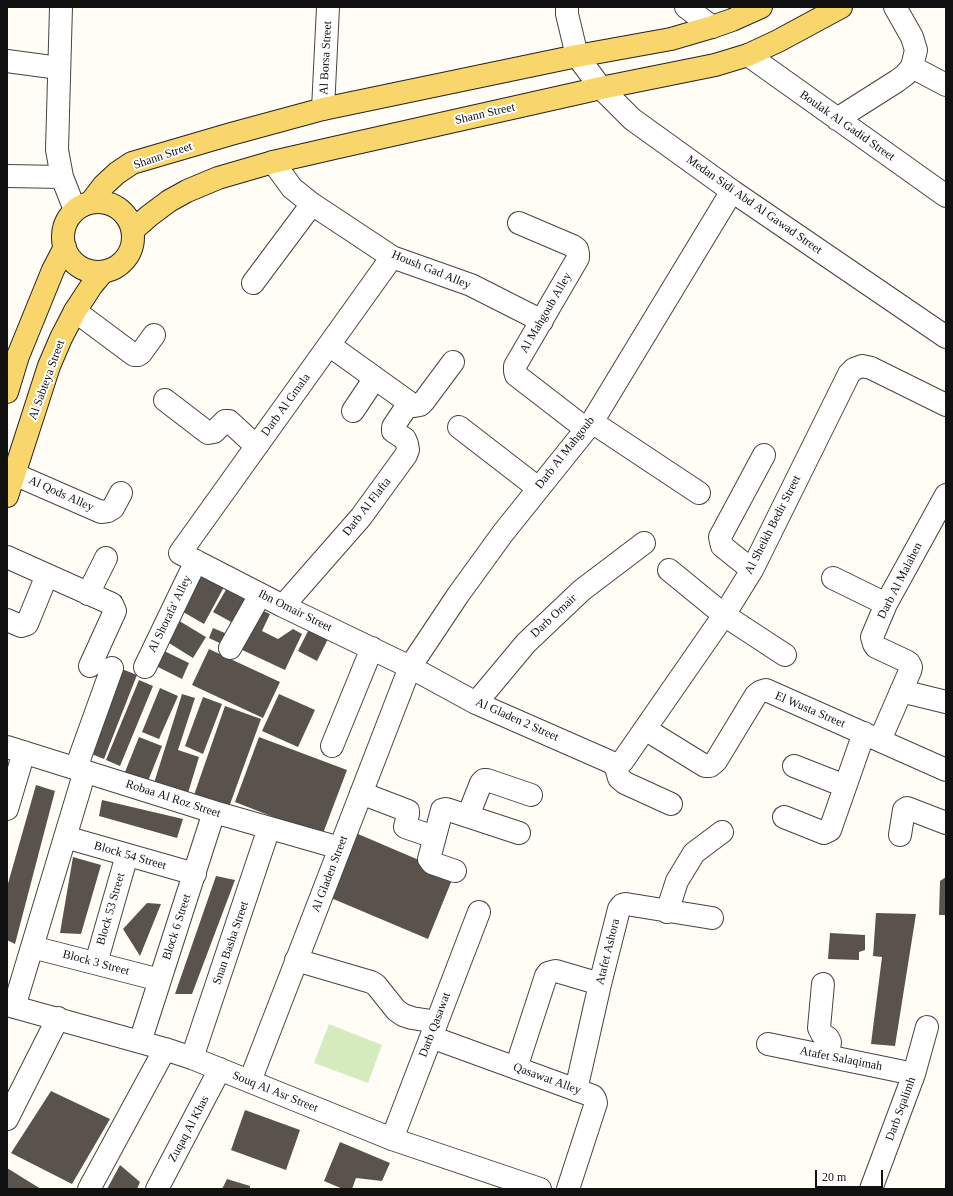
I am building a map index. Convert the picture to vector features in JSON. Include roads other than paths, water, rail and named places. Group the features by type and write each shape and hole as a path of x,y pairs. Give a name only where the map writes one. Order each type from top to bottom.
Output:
{"main road":[{"name":"Shann Street","path":"83,206 117,173 132,164 231,134 323,109 577,56 671,39 732,20 761,7"},
{"name":"Shann Street","path":"133,230 159,208 187,191 218,178 273,162 601,88 714,65 748,55 842,7"},
{"path":"100,202 109,203 118,207 128,218 133,230 134,240 127,258 112,270 103,272 93,272 83,269 75,263 69,256 63,237 64,227 69,218 83,206 100,202"},
{"path":"7,392 18,356 53,270 65,247"},
{"name":"Al Sabteya Street","path":"7,496 50,366 61,338 75,311 92,285 103,272"}],"street":[{"path":"61,7 57,150 62,177 83,206"},
{"name":"Al Borsa Street","path":"323,109 328,7"},
{"path":"567,7 567,14 577,56"},
{"path":"686,7 712,27"},
{"path":"837,119 901,78 912,67 916,50 912,37 895,7"},
{"name":"Boulak Al Gadid Street","path":"748,55 946,196"},
{"name":"Medan Sidi Abd Al Gawad Street","path":"577,56 601,88 632,119 732,191 946,337"},
{"path":"7,61 59,68"},
{"path":"912,67 946,85"},
{"name":"Housh Gad Alley","path":"273,162 292,188 312,204 392,257 471,285 542,320"},
{"path":"7,176 62,177"},
{"name":"Darb Al Mahgoub","path":"410,667 498,539 589,426 732,191"},
{"path":"253,283 312,204"},
{"name":"Al Mahgoub Alley","path":"519,223 573,246 577,249 578,258 515,366 516,375 589,426 699,493"},
{"name":"Darb Al Gmala","path":"188,557 256,446 392,257"},
{"path":"75,311 134,355 141,353 154,335"},
{"path":"329,345 414,406 420,405 453,362"},
{"name":"Al Sheikh Bedir Street","path":"619,761 645,728 724,615 752,570 849,374 854,369 862,366 871,368 946,405"},
{"path":"353,411 375,378"},
{"path":"165,400 208,433 214,432 225,420 229,421 256,446"},
{"name":"Darb Al Flafta","path":"283,606 361,517 406,455 408,450 405,439 394,431 393,427 409,403"},
{"path":"459,427 538,488"},
{"path":"752,570 722,546 720,537 764,455"},
{"name":"Al Qods Alley","path":"14,474 102,512 108,512 112,508 121,493"},
{"name":"Darb Al Malahen","path":"784,817 824,833 827,833 830,830 845,786 872,737 902,691 911,667 909,663 876,647 872,637 886,604 946,495"},
{"name":"Darb Omair","path":"476,703 526,643 582,590 644,543"},
{"path":"7,557 112,604 115,611 90,666"},
{"name":"Ibn Omair Street","path":"188,557 283,606 410,667"},
{"name":"Al Shorafa' Alley","path":"144,667 188,557"},
{"path":"88,594 106,558"},
{"path":"669,570 724,615 785,655"},
{"path":"7,620 21,626 27,624 47,575"},
{"path":"833,578 886,604"},
{"path":"230,648 260,594"},
{"path":"332,746 372,648"},
{"name":"Al Gladen 2 Street","path":"410,667 476,703 619,761"},
{"name":"Al Gladen Street","path":"250,1081 410,667"},
{"path":"10,1006 32,947 65,837 80,769 112,668"},
{"name":"El Wusta Street","path":"645,728 705,766 710,766 716,761 756,695 766,690 946,770"},
{"path":"902,691 946,702"},
{"path":"7,809 16,749"},
{"name":"Robaa Al Roz Street","path":"16,749 214,812 340,848"},
{"path":"619,761 619,778 624,783 672,804"},
{"path":"794,766 845,786"},
{"path":"468,816 481,783 484,780 531,795"},
{"path":"361,793 408,811 406,828 434,837"},
{"path":"900,835 904,810 907,808 946,824"},
{"path":"455,870 430,861 429,859 442,810 446,809 519,833"},
{"name":"Block 6 Street","path":"140,1042 214,812"},
{"name":"Snan Basha Street","path":"192,1058 269,828"},
{"path":"667,912 677,881 694,853 722,832"},
{"name":"Block 54 Street","path":"65,837 195,874"},
{"name":"Block 53 Street","path":"96,964 127,855"},
{"name":"Atafet Ashora","path":"576,1090 600,984 619,909 622,905 626,904 667,912 712,918"},
{"name":"Darb Qasawat","path":"392,1139 479,912"},
{"name":"Block 3 Street","path":"32,947 160,980"},
{"name":"Qasawat Alley","path":"296,960 371,982 376,985 396,1010 403,1015 516,1068 593,1096 596,1103 568,1189"},
{"path":"516,1068 548,973 556,971 600,984"},
{"path":"823,984 820,1032 828,1038 830,1042 828,1056"},
{"name":"Souq Al Asr Street","path":"10,1006 58,1018 192,1058 392,1139 540,1189"},
{"path":"7,1118 58,1018"},
{"name":"Darb Sqalimh","path":"871,1189 914,1074 927,1027"},
{"name":"Atafet Salaqimah","path":"768,1044 914,1074"},
{"path":"89,1189 165,1049"},
{"name":"Zuqaq Al Khas","path":"158,1189 220,1069"}]}
